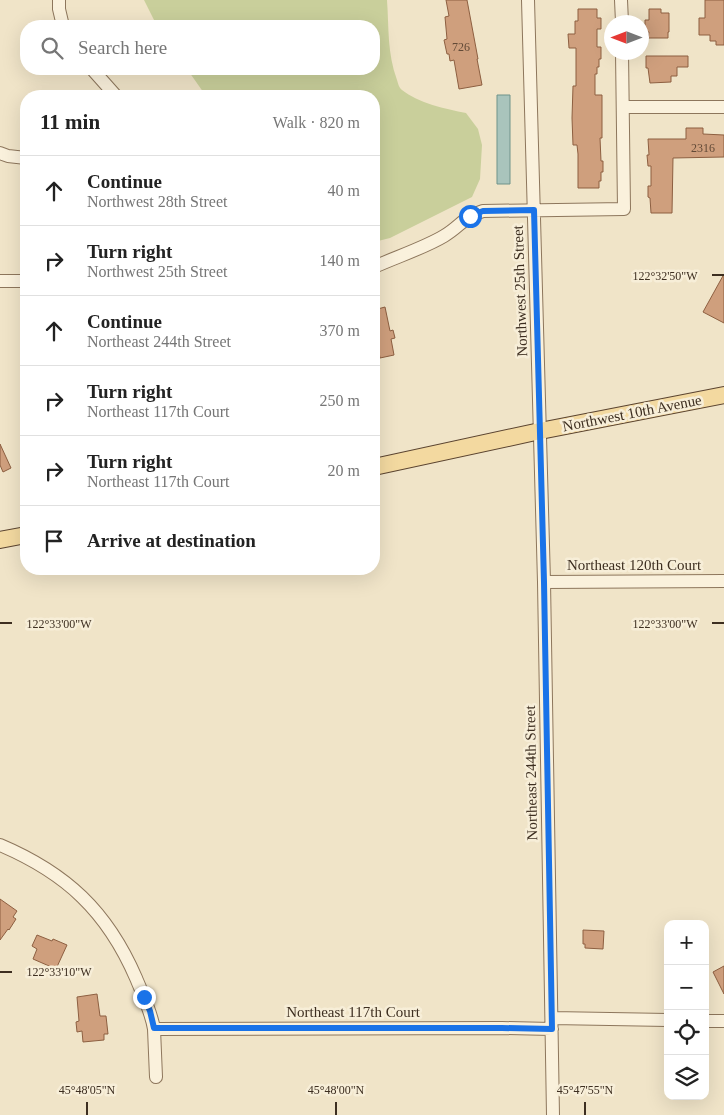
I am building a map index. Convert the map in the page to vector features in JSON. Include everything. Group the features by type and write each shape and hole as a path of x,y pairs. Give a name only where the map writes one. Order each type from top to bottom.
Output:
{"main road":[{"name":"Northwest 10th Avenue","path":"380,466 540,431 724,395"},
{"path":"0,540 20,537"}],"street":[{"path":"59,0 62,20"},
{"name":"Northwest 25th Street","path":"528,0 540,431"},
{"path":"621,0 622,15"},
{"path":"380,264 440,238 475,213 492,211 624,209 622,60"},
{"path":"97,75 111,90"},
{"path":"623,107 724,107"},
{"path":"0,152 8,156 20,157"},
{"path":"0,281 20,281"},
{"name":"Northeast 244th Street","path":"540,431 553,1115"},
{"name":"Northeast 120th Court","path":"544,582 724,581"},
{"path":"0,844 31,859 57,876 83,897 116,938 125,953 150,1011 154,1028 156,1077"},
{"name":"Northeast 117th Court","path":"154,1028 502,1028 552,1024 664,1020"},
{"path":"709,1021 724,1021"}],"green space":[{"path":"144,0 387,0 390,50 400,88 416,99 466,113 478,129 482,145 480,179 472,197 390,238 380,240 380,90 202,90 191,75 380,75 380,20 154,20"}],"water":[{"path":"497,95 510,95 510,184 497,184"}],"building":[{"path":"446,0 467,0 482,85 459,89 454,60 450,61 444,40 447,39 445,17 449,16"},
{"path":"705,0 724,0 724,45 716,45 716,41 710,41 710,35 699,35 699,18 705,18"},
{"path":"578,9 597,9 597,18 601,18 601,29 597,29 597,47 601,47 601,59 599,59 597,74 595,74 595,95 602,95 602,138 600,138 603,172 601,172 599,188 578,188 578,154 577,145 573,145 572,118 573,86 576,86 576,48 569,48 568,34 575,34 575,21 578,21"},
{"path":"649,9 661,9 661,13 669,13 668,38 649,38"},
{"path":"649,56 688,56 688,67 677,67 677,76 671,76 671,82 650,83 648,68 646,68 646,60 649,60"},
{"path":"686,128 703,128 703,134 724,135 724,157 673,158 672,213 651,213 650,198 648,197 648,186 651,186 651,166 648,166 648,139 686,139"},
{"path":"724,274 724,323 703,312"},
{"path":"385,307 390,331 393,330 395,338 391,339 394,355 380,358 380,308"},
{"path":"0,444 11,468 3,472 0,465"},
{"path":"0,899 17,911 13,917 16,919 0,940"},
{"path":"583,930 604,931 603,949 585,948 585,944 583,944"},
{"path":"37,935 67,945 56,969 33,959 37,949 32,946"},
{"path":"724,966 724,994 713,972"},
{"path":"97,994 100,1016 106,1016 108,1034 104,1034 104,1040 83,1042 82,1031 77,1032 76,1022 79,1021 77,997"}],"route":[{"path":"144,997 154,1028 552,1029 544,582 534,210 483,211 470,216"}]}
